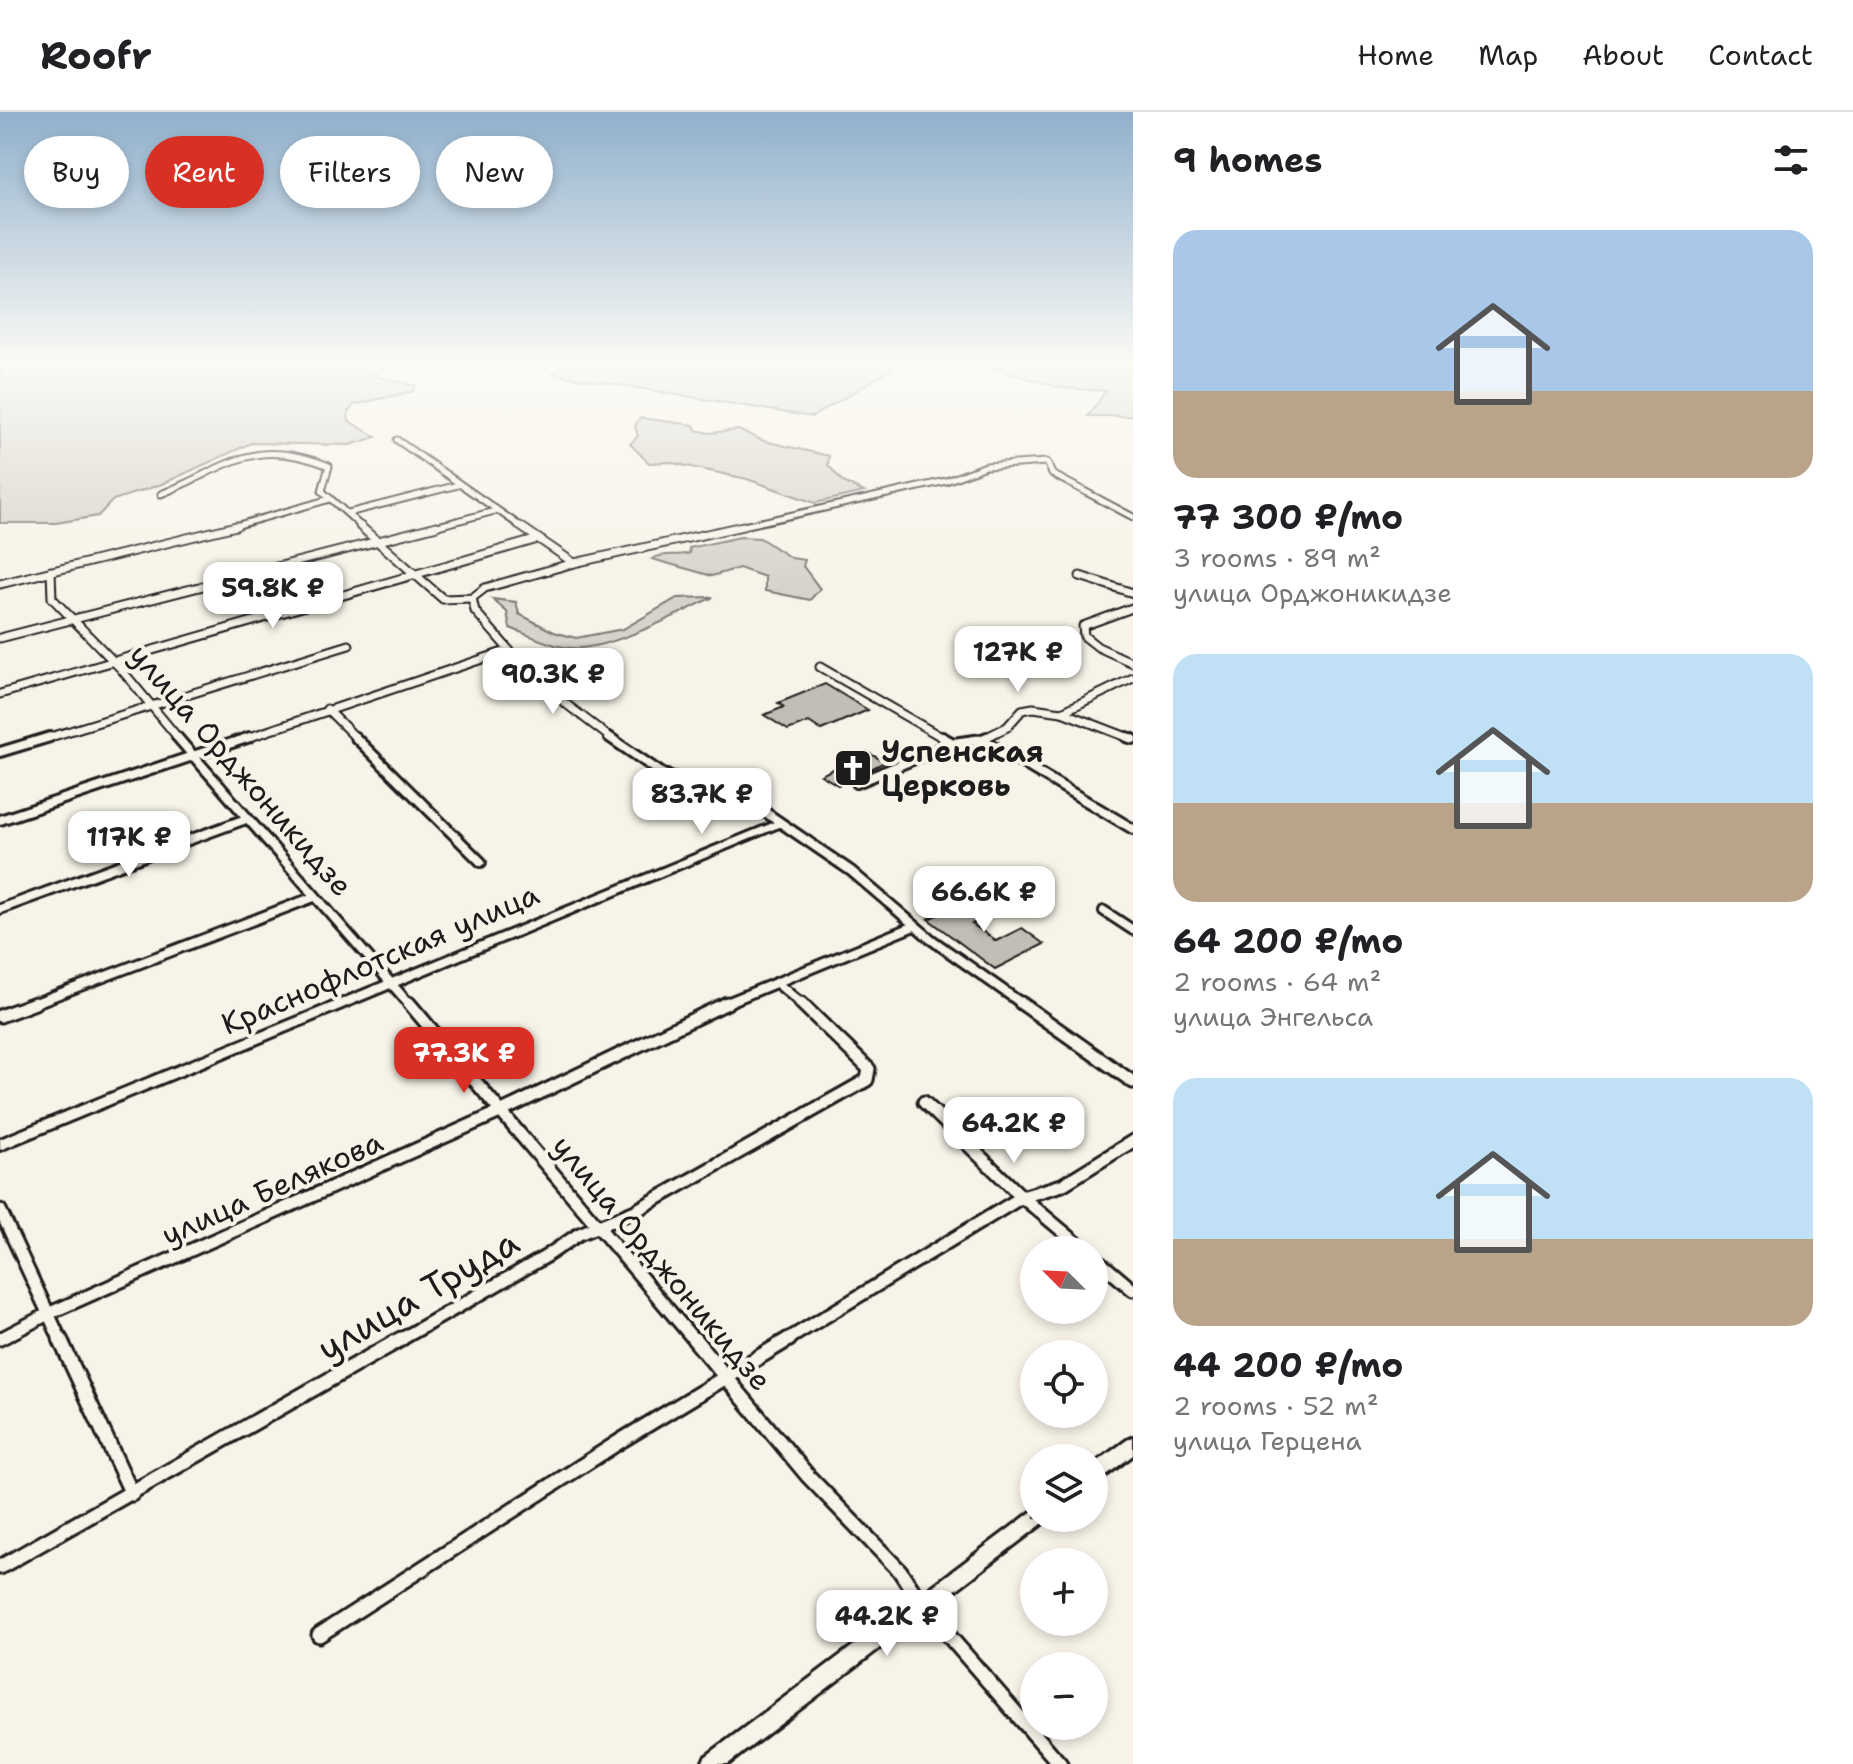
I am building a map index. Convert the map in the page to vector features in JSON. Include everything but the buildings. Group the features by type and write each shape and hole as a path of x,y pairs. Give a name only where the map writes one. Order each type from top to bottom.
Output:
{"street":[{"path":"397,440 574,563"},
{"path":"161,494 188,484 229,460 253,452 288,452 311,457 329,466 322,491 443,599 472,598 485,588 574,563 946,481 986,466 1047,462 1052,474 1133,517"},
{"path":"348,513 458,485"},
{"path":"0,584 280,515 330,499"},
{"path":"0,638 495,511"},
{"path":"0,694 538,539"},
{"name":"улица Орджоникидзе","path":"51,571 52,598 152,705 246,819 391,982 599,1225 808,1476 900,1571 922,1605 1060,1764"},
{"path":"1080,576 1133,593"},
{"path":"472,598 475,611 552,695 663,774 731,794"},
{"path":"1133,608 1083,626 1084,636 1098,647 1133,663"},
{"path":"0,752 349,645"},
{"path":"0,820 509,650"},
{"path":"820,667 953,743"},
{"path":"1062,712 1133,678"},
{"path":"857,783 953,743 982,739 1007,727 1022,710 1033,708 1062,712 1133,739"},
{"path":"327,709 481,862"},
{"path":"982,739 1007,757 1133,829"},
{"path":"762,810 842,864 914,926 1133,1082"},
{"path":"0,909 246,819"},
{"name":"Краснофлотская улица","path":"0,1145 780,823"},
{"path":"0,1016 314,897"},
{"path":"1104,911 1133,930"},
{"name":"улица Белякова","path":"0,1339 50,1313 500,1112 704,1012 914,926"},
{"name":"улица Труда","path":"0,1567 599,1225 635,1211 867,1080 869,1069 820,1019 777,983"},
{"path":"924,1102 1022,1197 1068,1236"},
{"path":"319,1635 622,1440 1022,1197 1062,1185 1133,1141"},
{"path":"0,1210 132,1494"},
{"path":"1108,1269 1133,1290"},
{"path":"1108,1464 1133,1445"},
{"path":"712,1764 1020,1530"}],"shaded area":[{"path":"0,437 376,437 350,445 251,443 162,484 113,500 98,516 56,523 0,523"},
{"path":"637,437 755,437 829,456 828,465 843,482 864,492 815,503 747,479 668,462 649,463 630,444"},
{"path":"740,537 760,538 791,558 805,560 803,566 820,589 810,600 765,591 765,577 739,568 712,576 652,559 690,553 689,548"},
{"path":"713,597 630,635 581,648 554,645 510,628 507,612 492,599 516,602 519,614 554,632 576,638 623,629 677,598"}],"place":[{"name":"Успенская Церковь","path":"853,768"}]}
